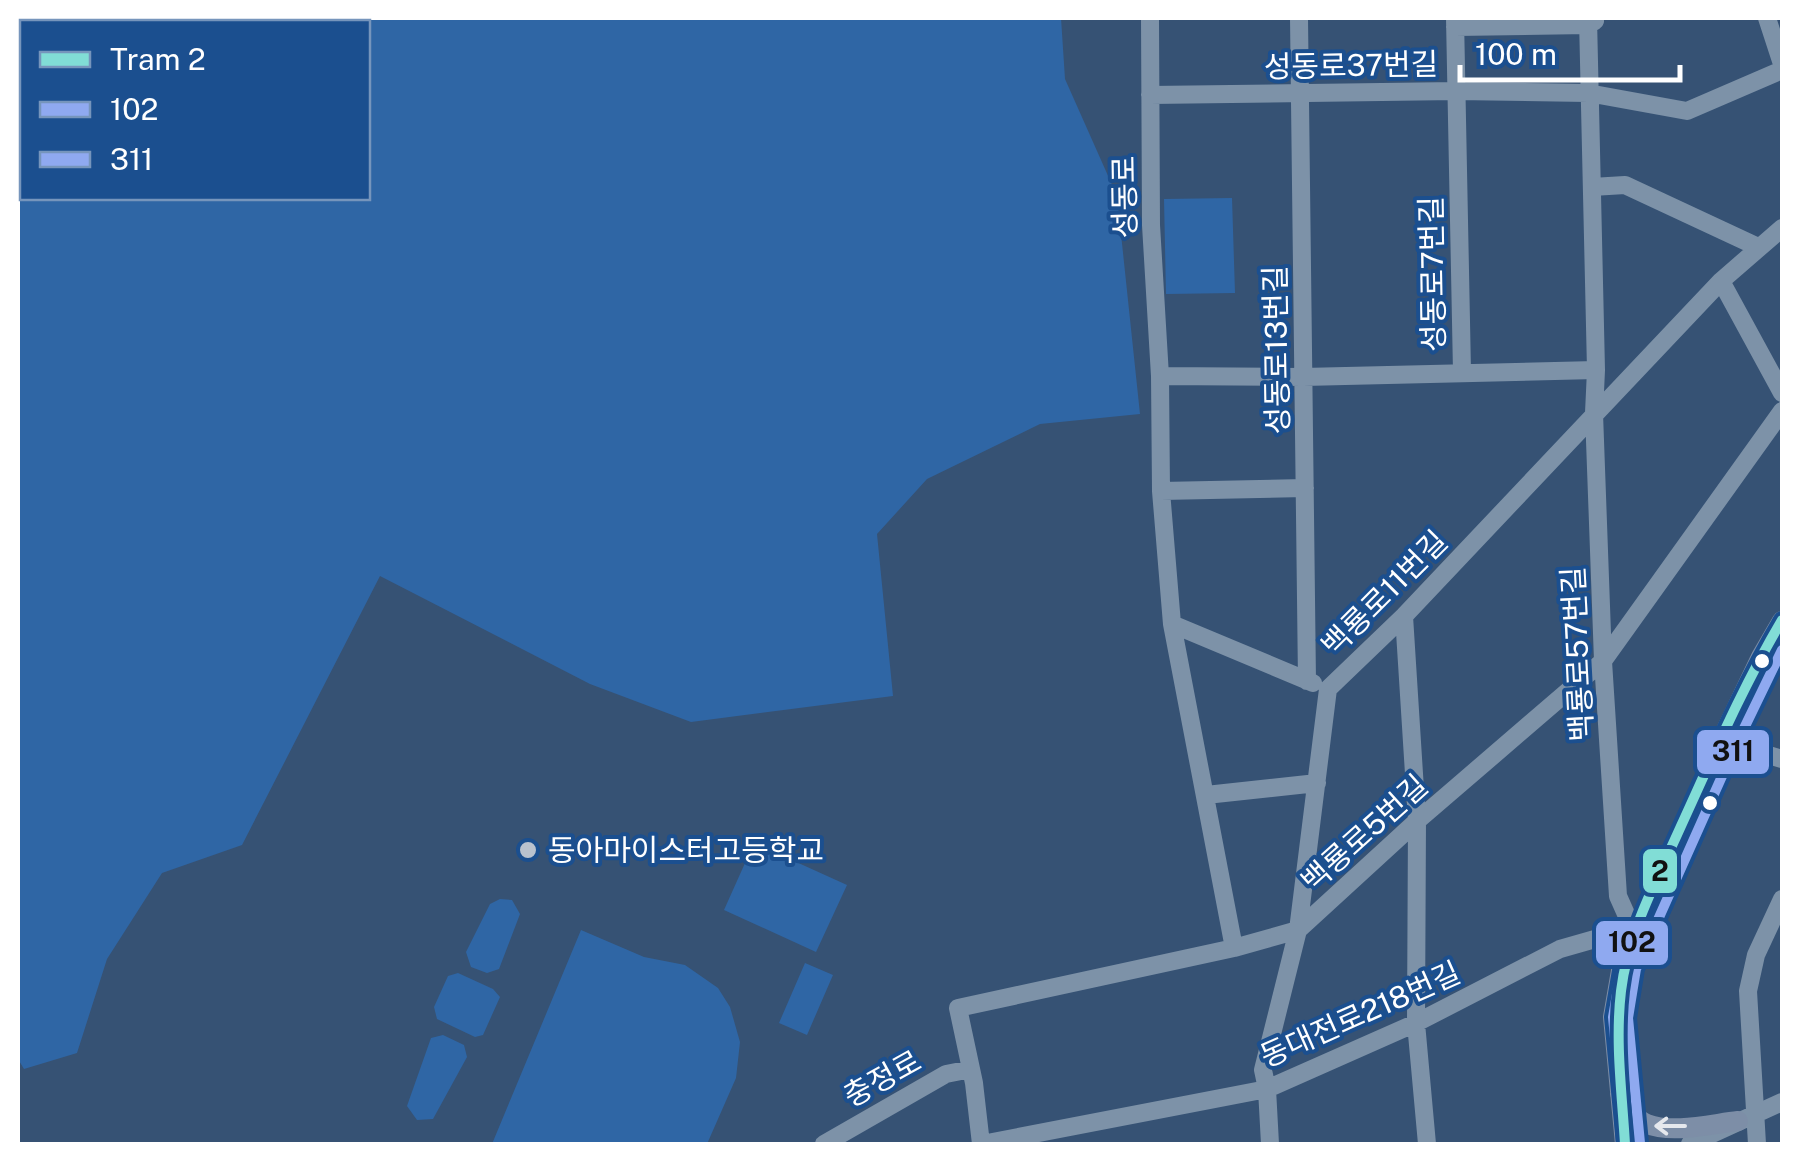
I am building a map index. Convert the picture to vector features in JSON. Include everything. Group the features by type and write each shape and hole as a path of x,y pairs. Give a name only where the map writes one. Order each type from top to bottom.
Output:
{"main road":[{"path":"1625,1144 1613,1017 1622,965 1721,741 1782,621"},
{"path":"1618,1091 1635,1116 1648,1125 1671,1127 1746,1118"}],"street":[{"name":"성동로","path":"1150,18 1150,225 1160,376 1160,491 1172,624 1234,948"},
{"name":"성동로13번길","path":"1299,18 1307,681"},
{"name":"성동로37번길","path":"1150,95 1456,91 1588,94 1687,111 1782,67 1766,18"},
{"name":"백룡로57번길","path":"1455,22 1592,20 1588,94 1603,661 1618,896 1634,932"},
{"name":"성동로7번길","path":"1303,377 1462,372 1455,22"},
{"path":"1592,188 1625,185 1758,248"},
{"name":"백룡로11번길","path":"1270,1144 1263,1070 1298,930 1328,689 1404,616 1721,281 1782,228"},
{"path":"1721,281 1782,393"},
{"path":"1462,372 1596,370"},
{"path":"1160,376 1303,377"},
{"name":"백룡로5번길","path":"981,1144 958,1008 1234,948 1298,930 1417,821 1603,661 1782,411"},
{"path":"1160,491 1305,488"},
{"path":"1404,616 1417,821 1416,1023 1427,1144"},
{"path":"1172,624 1328,689"},
{"path":"1721,741 1782,759"},
{"path":"1206,795 1317,783"},
{"path":"1757,1144 1746,1118 1748,991 1756,955 1782,899"},
{"name":"동대전로218번길","path":"981,1144 1267,1089 1416,1023 1560,950 1634,932"},
{"name":"충정로","path":"824,1144 946,1074 971,1069"},
{"path":"1690,1144 1782,1102"}],"shaded area":[{"path":"1061,18 1065,79 1117,196 1140,414 1040,424 927,479 877,534 893,696 691,722 590,684 380,576 242,845 162,873 107,959 77,1053 24,1069 18,1059 20,158 20,200 370,200 370,20 82,20"},
{"path":"1232,198 1235,293 1166,294 1164,199"},
{"path":"754,843 847,885 816,952 724,910"},
{"path":"500,899 512,900 520,914 499,969 487,973 471,967 466,952 490,904"},
{"path":"581,930 644,957 685,965 718,988 730,1007 740,1042 736,1078 707,1144 492,1144"},
{"path":"805,963 833,975 807,1035 779,1023"},
{"path":"458,973 493,989 500,997 483,1035 475,1037 437,1019 434,1007 448,976"},
{"path":"443,1035 464,1045 467,1057 433,1119 417,1120 407,1106 431,1038"}],"tram line":[{"name":"2","path":"1625,1144 1619,1029 1621,991 1630,948 1653,886 1717,747 1782,620"}],"transit line":[{"name":"102","path":"1625,1144 1613,1017 1622,965 1721,741 1782,621"},
{"name":"311","path":"1640,1143 1628,1018 1636,969 1782,650"}],"place":[{"name":"동아마이스터고등학교","path":"528,850"}]}
